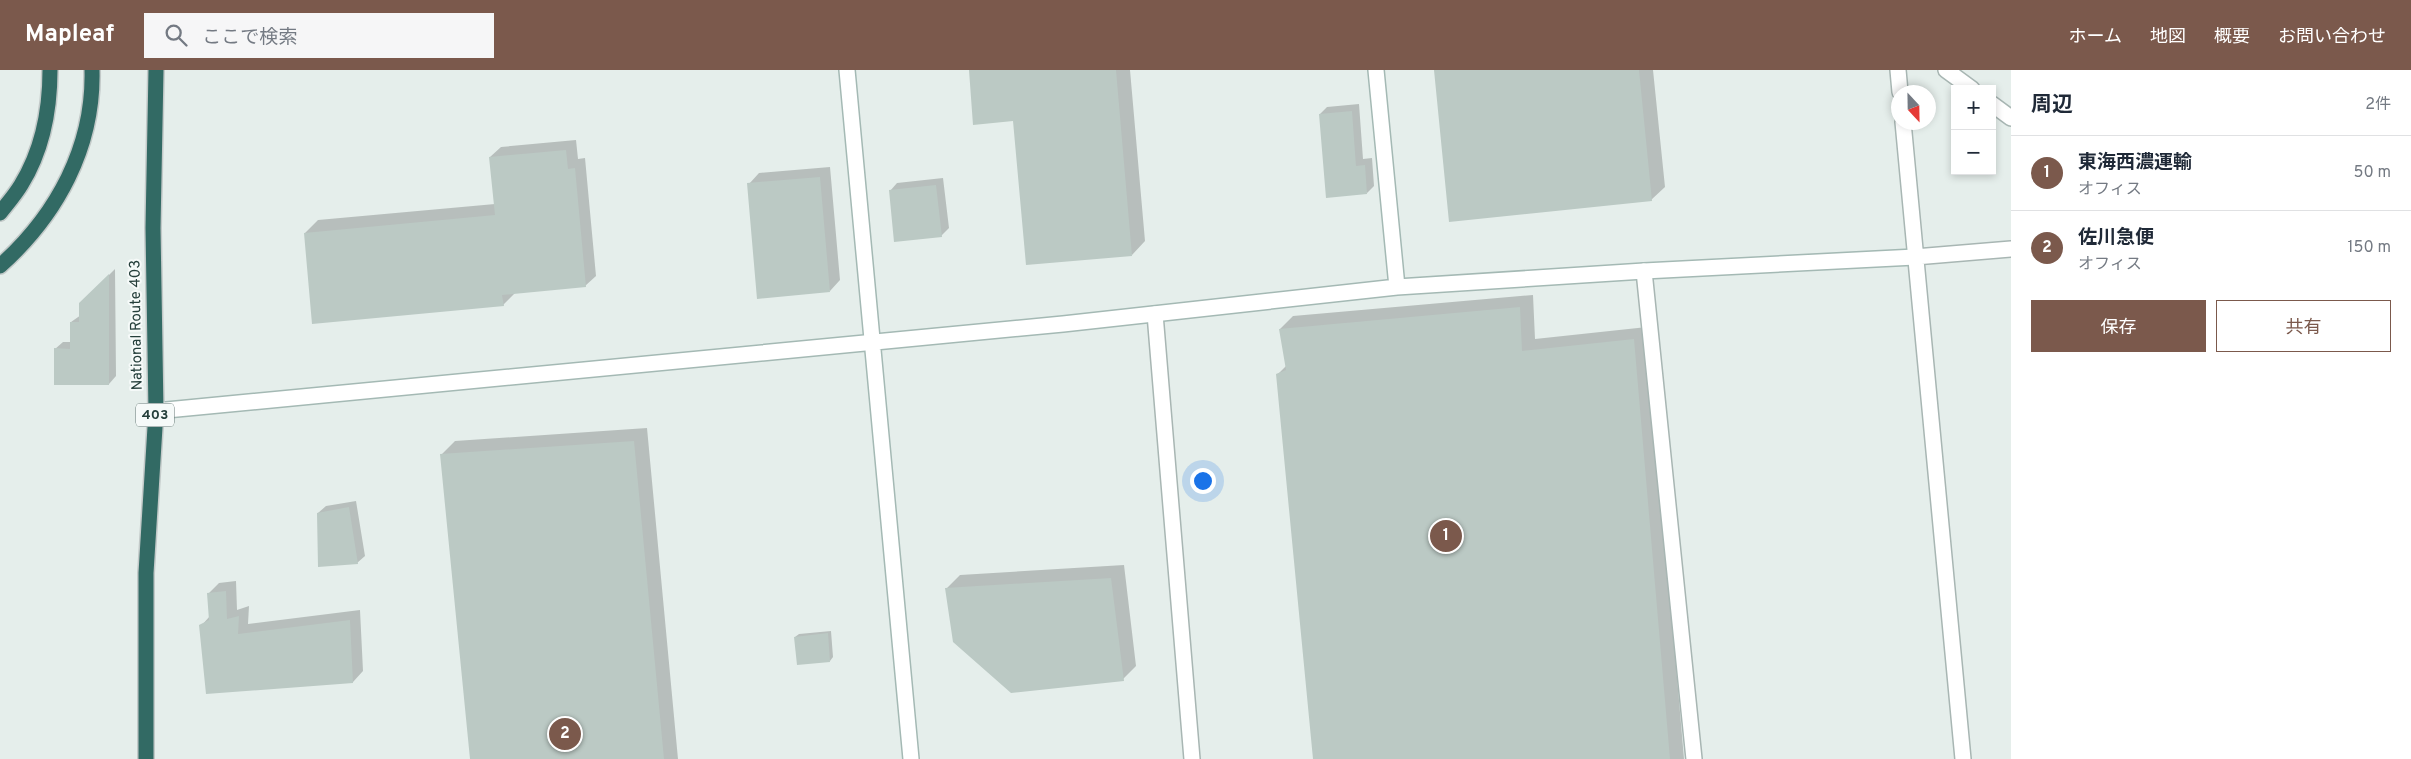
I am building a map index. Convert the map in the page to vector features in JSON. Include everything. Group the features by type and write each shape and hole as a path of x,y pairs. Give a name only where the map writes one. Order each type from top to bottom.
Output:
{"highway":[{"path":"0,213 22,185 40,144 50,101 50,70"},
{"path":"0,266 21,247 47,215 72,173 86,137 92,94 92,70"},
{"name":"National Route 403","path":"146,759 146,573 156,411 154,228 156,70"}],"street":[{"path":"848,70 871,341 911,759"},
{"path":"1376,70 1397,287"},
{"path":"1898,70 1899,85"},
{"path":"1946,70 1967,85"},
{"path":"1996,107 2011,118"},
{"path":"1903,130 1963,759"},
{"path":"156,411 1155,314 1397,287 1644,271 1915,257 2011,248"},
{"path":"1644,271 1694,759"},
{"path":"1155,314 1192,759"}],"building":[{"path":"969,70 1116,70 1132,256 1026,265 1013,121 973,125"},
{"path":"1434,70 1639,70 1652,201 1449,222"},
{"path":"1352,111 1356,166 1365,165 1367,194 1326,198 1319,114"},
{"path":"566,150 568,169 575,168 586,287 502,295 504,306 312,324 304,233 495,215 489,157"},
{"path":"820,177 830,292 757,299 747,183"},
{"path":"936,185 942,237 894,242 889,190"},
{"path":"109,274 109,385 54,385 54,348 70,349 70,322 79,322 79,303"},
{"path":"1520,307 1522,351 1634,339 1670,759 1313,759 1276,374 1286,370 1279,329"},
{"path":"634,441 664,759 470,759 440,454"},
{"path":"349,507 358,564 318,567 317,513"},
{"path":"1111,578 1124,681 1011,693 953,642 945,588"},
{"path":"226,591 227,619 239,616 238,634 350,620 353,683 206,694 199,625 209,620 207,593"},
{"path":"828,633 830,662 797,665 794,637"}],"place":[{"name":"東海西濃運輸","path":"1446,536"},
{"name":"佐川急便","path":"565,734"}]}
